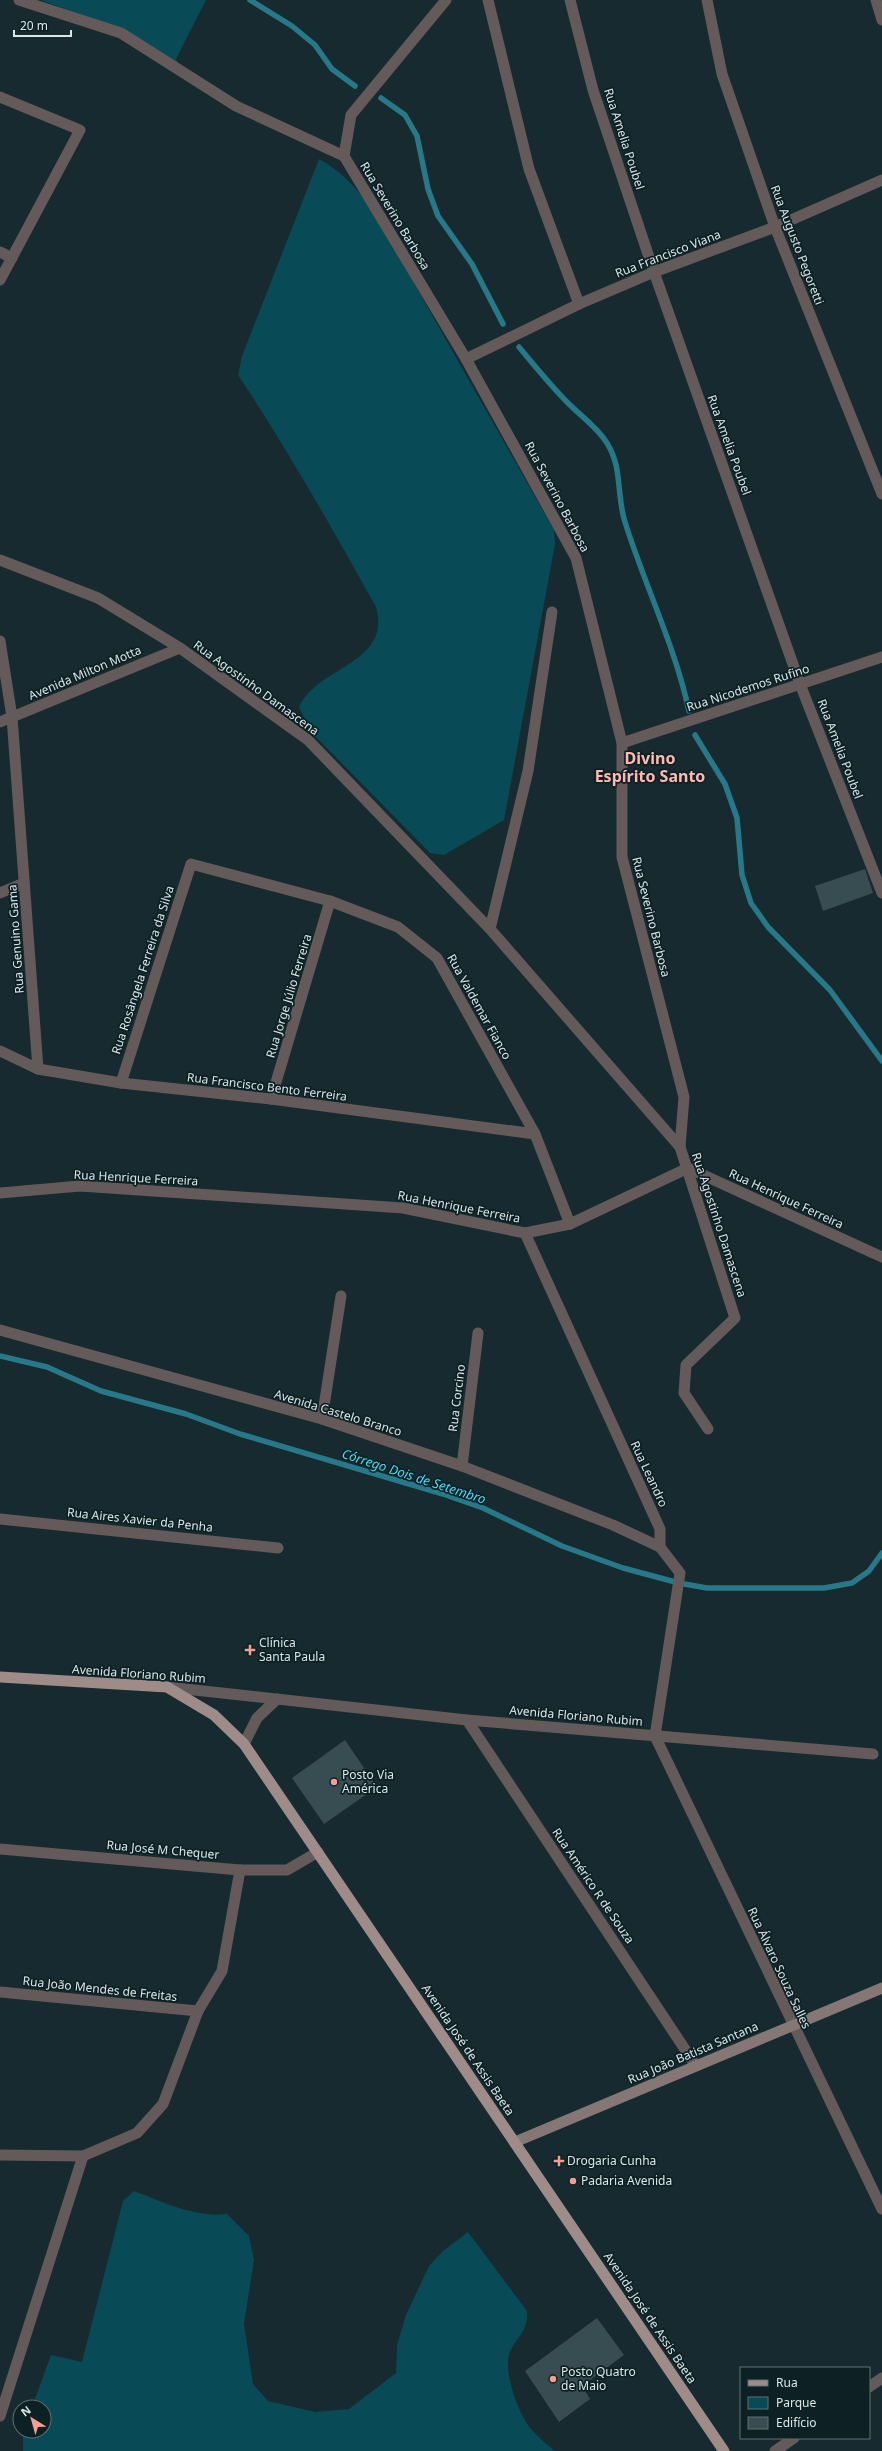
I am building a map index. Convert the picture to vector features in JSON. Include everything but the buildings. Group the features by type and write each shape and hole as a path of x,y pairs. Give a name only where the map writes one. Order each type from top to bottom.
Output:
{"main road":[{"name":"Avenida Floriano Rubim","path":"0,1677 167,1687"},
{"name":"Avenida José de Assis Baeta","path":"167,1687 214,1715 244,1744 724,2451"},
{"name":"Rua João Batista Santana","path":"515,2142 882,1988"}],"street":[{"path":"19,0 121,32 236,106 344,156"},
{"name":"Rua Severino Barbosa","path":"446,0 351,115 344,156 466,359 576,558 622,743 622,857 684,1097 680,1147"},
{"path":"488,0 530,169 579,304"},
{"name":"Rua Amelia Poubel","path":"570,0 593,90 654,272 800,684 882,893"},
{"name":"Rua Augusto Pegoretti","path":"707,0 722,74 775,227 882,494"},
{"path":"876,0 882,20"},
{"path":"0,97 80,130 0,280"},
{"name":"Rua Francisco Viana","path":"466,359 579,304 654,272 775,227 882,180"},
{"path":"0,252 12,258"},
{"name":"Rua Agostinho Damascena","path":"0,560 98,598 180,648 308,740 490,929 680,1147 688,1168 734,1318 686,1365 684,1393 708,1429"},
{"path":"490,929 528,771 552,612"},
{"name":"Rua Genuino Gama","path":"0,641 12,717 38,1069"},
{"name":"Avenida Milton Motta","path":"0,722 180,648"},
{"name":"Rua Nicodemos Rufino","path":"622,743 882,657"},
{"name":"Rua Valdemar Fianco","path":"191,864 330,901 398,927 437,958 535,1134 570,1224"},
{"name":"Rua Rosângela Ferreira da Silva","path":"121,1083 191,864"},
{"path":"0,893 24,883"},
{"name":"Rua Jorge Júlio Ferreira","path":"272,1099 330,901"},
{"name":"Rua Francisco Bento Ferreira","path":"0,1051 38,1069 121,1083 272,1099 535,1134"},
{"name":"Rua Henrique Ferreira","path":"0,1193 80,1186 403,1208 525,1233 570,1224 688,1168 882,1257"},
{"name":"Rua Leandro","path":"525,1233 660,1529 660,1546"},
{"path":"322,1419 341,1296"},
{"name":"Avenida Castelo Branco","path":"0,1330 322,1419 462,1466 613,1525 660,1546"},
{"name":"Rua Corcino","path":"462,1466 478,1333"},
{"name":"Rua Aires Xavier da Penha","path":"0,1519 278,1548"},
{"path":"655,1736 680,1573 660,1546"},
{"name":"Avenida Floriano Rubim","path":"167,1687 467,1720 873,1754"},
{"path":"244,1744 257,1718 277,1699"},
{"name":"Rua Américo R de Souza","path":"467,1720 696,2066"},
{"name":"Rua Álvaro Souza Salles","path":"655,1736 792,2025 882,2209"},
{"name":"Rua José M Chequer","path":"0,1849 240,1870 288,1870 318,1852"},
{"path":"0,2155 83,2156 137,2133 163,2104 198,2011 222,1971 240,1870"},
{"name":"Rua João Mendes de Freitas","path":"0,1992 198,2011"},
{"path":"0,2416 83,2156"},
{"path":"870,2386 882,2378"},
{"path":"775,2451 793,2439"}],"green space":[{"path":"41,0 206,0 176,59 180,67 124,31"},
{"path":"319,159 340,173 369,204 554,530 555,544 504,820 444,855 430,853 311,732 299,707 308,693 321,682 363,653 373,641 378,626 376,607 292,461 238,375 242,356"},
{"path":"134,2191 180,2208 203,2214 227,2214 249,2236 254,2260 244,2324 253,2384 268,2401 315,2412 349,2409 396,2373 397,2345 406,2315 429,2266 443,2251 468,2232 527,2311 526,2324 510,2352 508,2360 510,2381 517,2404 527,2423 537,2436 555,2451 23,2451 23,2439 52,2439 52,2399 35,2399 51,2355 82,2362 123,2201"}],"waterway":[{"path":"250,0 292,26 315,45 332,69 355,86"},
{"path":"381,98 405,115 417,136 428,189 438,216 472,264 503,324"},
{"path":"519,347 562,397 599,432 612,453 617,472 622,512 676,663 689,711"},
{"path":"695,735 725,784 737,818 742,875 751,903 768,927 830,990 882,1061"},
{"name":"Córrego Dois de Setembro","path":"0,1356 47,1367 101,1391 186,1414 240,1434 443,1494 483,1508 562,1546 623,1568 679,1583 707,1588 824,1588 852,1583 869,1571 882,1553"}],"place":[{"name":"Clínica Santa Paula","path":"250,1650"},
{"name":"Posto Via América","path":"334,1782"},
{"name":"Drogaria Cunha","path":"559,2161"},
{"name":"Padaria Avenida","path":"573,2181"},
{"name":"Posto Quatro de Maio","path":"553,2379"}],"district":[{"name":"Divino Espírito Santo","path":"650,767"}]}
